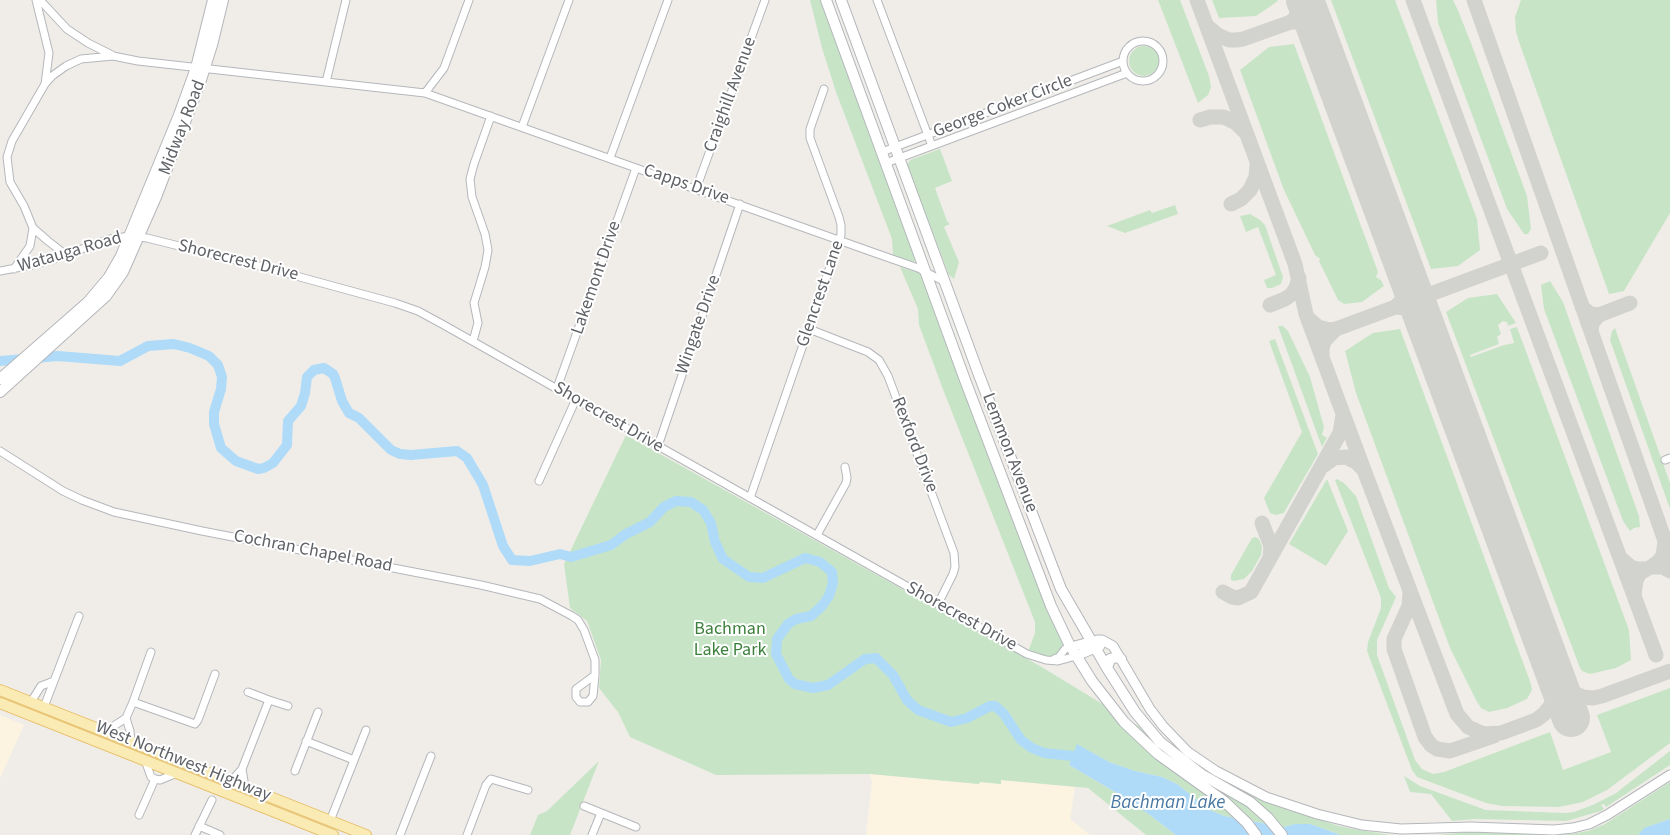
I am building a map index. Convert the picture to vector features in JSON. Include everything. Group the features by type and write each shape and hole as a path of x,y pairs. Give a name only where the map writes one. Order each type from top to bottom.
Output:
{"main road":[{"path":"201,68 213,0"},
{"path":"201,68 223,0"},
{"name":"Lemmon Avenue","path":"826,0 965,380 1051,606 1073,652 1111,707 1142,740 1172,765 1235,810 1256,835"},
{"name":"Lemmon Avenue","path":"841,0 978,375 1056,578 1092,644 1135,712 1165,747 1201,774 1250,802 1268,818 1282,835"},
{"name":"Midway Road","path":"0,392 106,296 123,272 179,114 201,68"},
{"name":"Midway Road","path":"0,379 88,302 100,289 135,237"},
{"path":"965,380 978,375"},
{"path":"1107,668 1110,659 1117,657 1121,659"},
{"name":"West Northwest Highway","path":"0,690 330,821 349,832 366,835"},
{"path":"0,696 18,697"},
{"name":"West Northwest Highway","path":"0,703 334,835"},
{"path":"40,718 44,707"}],"street":[{"path":"38,0 67,29 113,56"},
{"path":"38,0 49,53 45,84"},
{"path":"326,82 346,0"},
{"path":"425,93 444,68 469,0"},
{"path":"522,127 569,0"},
{"path":"610,158 668,0"},
{"name":"Craighill Avenue","path":"696,189 765,0"},
{"path":"877,0 932,146"},
{"path":"1138,41 1152,43 1160,50 1162,67 1154,77 1142,80 1128,73 1123,61 1127,49 1138,41"},
{"path":"66,255 33,228 24,206 10,182 7,157 12,141 45,84 58,71 74,62 90,57 113,56 138,61 201,68"},
{"name":"George Coker Circle","path":"882,152 1123,61"},
{"name":"Midway Road","path":"201,68 425,93"},
{"path":"1097,71 1102,83"},
{"name":"George Coker Circle","path":"886,163 1128,73"},
{"name":"Glencrest Lane","path":"750,498 842,231 839,217 810,138 810,128 824,88"},
{"path":"1048,90 1053,102"},
{"name":"Capps Drive","path":"425,93 740,204 927,272 945,282"},
{"path":"1016,102 1020,114"},
{"path":"473,341 478,323 474,303 486,267 488,250 485,234 472,197 470,179 491,116"},
{"name":"Lakemont Drive","path":"557,388 636,168"},
{"name":"Wingate Drive","path":"658,446 740,204"},
{"path":"14,269 30,246 33,228"},
{"name":"Watauga Road","path":"0,271 42,263 110,239 135,237"},
{"name":"Shorecrest Drive","path":"135,237 267,268 396,303 418,311 576,398 1034,657 1058,661 1079,646 1092,644"},
{"name":"Rexford Drive","path":"809,329 868,352 879,360 888,376 954,553 954,574 938,604"},
{"path":"539,481 576,398"},
{"name":"Cochran Chapel Road","path":"0,451 63,491 114,512 481,585 540,599 572,616 582,625 595,660 595,674"},
{"path":"817,536 846,483 845,468"},
{"path":"44,707 79,616"},
{"path":"1092,644 1102,640 1109,643 1116,650 1150,709 1188,752 1230,780 1266,797 1343,821 1376,827 1428,832 1454,828 1495,827 1554,830 1581,826 1607,815 1670,775"},
{"name":"Shorecrest Drive","path":"1052,660 1059,657 1065,649 1073,652"},
{"path":"106,731 126,718 151,652"},
{"path":"133,702 195,724 215,674"},
{"path":"31,702 41,686 54,680"},
{"path":"248,692 288,706"},
{"path":"231,781 242,769 269,700"},
{"path":"295,771 318,712"},
{"path":"126,718 131,742"},
{"path":"330,821 366,730"},
{"path":"306,741 354,760"},
{"path":"400,835 431,756"},
{"path":"145,760 151,776 155,779 160,780 177,772"},
{"path":"242,769 245,787"},
{"path":"138,815 155,779"},
{"path":"467,835 486,785 491,779 528,790"},
{"path":"195,835 212,800"},
{"path":"584,806 636,827"},
{"path":"592,835 601,813"},
{"path":"199,826 220,835"},
{"path":"1445,835 1454,828"}],"shaded area":[{"path":"0,715 24,725 0,778"},
{"path":"870,774 979,784 979,782 1000,784 1001,780 1075,787 1070,819 1090,835 866,835 872,782"}],"green space":[{"path":"810,0 822,0 916,258 913,263 893,256 892,239 836,92 822,48"},
{"path":"1158,0 1180,0 1209,76 1211,87 1208,95 1198,103"},
{"path":"1212,0 1278,1 1256,16 1219,18"},
{"path":"1331,0 1395,0 1477,219 1480,250 1458,266 1431,269"},
{"path":"1436,0 1453,0 1471,43 1527,196 1531,229 1528,234 1524,234 1507,209 1438,23"},
{"path":"1521,0 1670,0 1670,213 1624,291 1609,294 1519,42 1515,17"},
{"path":"1294,44 1378,272 1376,277 1381,280 1384,286 1362,302 1344,304 1338,300 1319,261 1320,259 1315,255 1284,190 1240,70 1269,47"},
{"path":"1144,46 1150,47 1158,55 1158,67 1150,75 1144,76 1138,75 1130,67 1129,61 1130,55 1138,47"},
{"path":"940,149 952,181 935,188 947,221 950,224 944,227 959,262 954,279 949,275 907,165 910,160"},
{"path":"1175,205 1178,214 1125,233 1107,226 1150,210 1152,213"},
{"path":"1250,214 1265,225 1283,277 1281,284 1272,288 1267,288 1264,280 1276,275 1258,227 1246,232 1240,216"},
{"path":"900,267 922,274 1033,572 1063,643 1062,651 1053,657 1046,658 1032,654 1029,649 1035,633 1035,622 944,392 919,325 918,309"},
{"path":"1550,281 1563,302 1639,516 1640,527 1630,531 1623,521 1544,309 1541,285"},
{"path":"1497,294 1516,323 1508,326 1507,322 1503,321 1498,325 1501,334 1497,337 1499,344 1470,355 1471,357 1514,343 1510,329 1517,327 1629,630 1631,660 1616,668 1590,674 1582,671 1580,668 1446,312 1468,298"},
{"path":"1278,326 1283,326 1288,331 1310,377 1324,427 1322,435 1327,438 1322,447"},
{"path":"1615,328 1670,483 1670,509 1610,340 1612,331"},
{"path":"1400,329 1531,684 1532,690 1527,699 1507,708 1489,712 1481,708 1450,648 1356,393 1345,351 1373,333"},
{"path":"1275,339 1318,454 1284,513 1276,515 1270,513 1264,498 1302,432 1269,341"},
{"name":"Bachman Lake Park","path":"626,435 1040,666 1262,801 1339,826 1391,835 1341,835 1310,824 1295,824 1284,827 1224,816 1210,810 1177,784 1162,777 1135,771 1109,762 1078,745 1069,765 1134,803 1176,835 1146,835 1088,788 1001,780 1001,784 980,782 979,784 870,774 716,775 630,737 618,712 599,688 601,660 587,621 570,608 564,564"},
{"path":"1327,479 1348,531 1326,566 1289,544"},
{"path":"1337,479 1344,483 1356,496 1389,588 1396,597 1377,640 1377,655 1415,760 1422,769 1433,774 1444,772 1550,732 1563,770 1611,752 1597,715 1670,688 1670,743 1607,790 1583,802 1559,807 1502,806 1486,803 1417,777 1412,770 1367,651 1368,642 1381,608 1381,598 1335,480"},
{"path":"1252,538 1259,539 1262,547 1261,555 1252,571 1244,579 1231,580 1231,575"},
{"path":"1670,751 1670,765 1606,807 1604,804 1601,805 1604,809 1601,811 1566,821 1475,819 1452,821 1431,794 1410,792 1404,776 1420,786 1486,810 1565,813 1574,812 1595,804 1616,793"},
{"path":"599,761 570,835 530,835 538,815 547,811"},
{"path":"1670,782 1670,819 1645,828 1638,835 1541,835 1571,834 1588,831 1605,824"},
{"path":"1480,831 1541,835 1437,835"}],"water":[{"name":"Bachman Lake","path":"1077,744 1109,762 1135,771 1162,777 1177,784 1210,810 1224,816 1284,827 1295,824 1310,824 1341,835 1176,835 1134,803 1069,765"},
{"path":"1670,819 1670,835 1638,835 1644,828"}],"waterway":[{"path":"0,361 58,356 120,361 148,346 174,344 190,348 209,356 218,365 222,377 221,389 214,412 214,424 221,448 236,461 258,469 273,463 287,445 288,421 301,406 307,377 314,370 324,368 333,374 342,401 349,413 359,418 391,450 400,454 411,455 457,451 467,458 483,485 503,546 512,560 530,561 560,554 571,557 611,545 626,534 650,522 664,507 676,501 691,502 703,510 711,523 715,542 723,559 749,577 763,578 805,558 820,562 832,572 833,583 829,596 822,606 811,616 796,619 788,624 777,639 776,654 789,679 795,684 813,688 828,685 865,659 876,658 893,675 907,700 918,710 951,722 967,718 990,706 995,706 1004,714 1021,740 1032,748 1044,753 1073,756 1084,761"}],"taxiway":[{"path":"1197,0 1295,264 1306,314 1364,470 1457,714 1468,727 1484,734 1501,733 1536,720 1551,705 1556,689 1555,679 1536,626"},
{"path":"1304,0 1301,12 1291,22 1301,22 1313,28 1326,60"},
{"path":"1413,0 1656,655"},
{"path":"1474,0 1670,555"},
{"path":"1207,26 1218,35 1229,40 1236,40 1291,22"},
{"path":"1200,120 1210,117 1224,117 1236,123 1244,131"},
{"path":"1231,204 1241,199 1250,190 1256,177 1257,165"},
{"path":"1394,247 1408,286 1404,299 1395,307 1408,308 1417,313 1431,345"},
{"path":"1336,329 1541,253"},
{"path":"1270,305 1292,294 1299,278"},
{"path":"1599,315 1630,303"},
{"path":"1582,307 1590,314 1599,315 1592,323 1591,332"},
{"path":"1308,318 1318,327 1329,330 1336,329 1324,341 1322,356"},
{"path":"1223,592 1238,598 1251,592 1340,433 1343,415"},
{"path":"1323,466 1334,458 1346,457 1356,462 1364,470"},
{"path":"1262,523 1271,546 1270,558"},
{"path":"1665,541 1663,556 1651,567 1663,567 1670,571"},
{"path":"1620,558 1631,567 1647,569 1640,573 1636,580 1634,595"},
{"path":"1410,593 1409,606 1394,639 1394,649 1425,737 1437,749 1450,751 1494,736"},
{"path":"1556,673 1571,692 1583,697 1593,698 1670,671"}],"runway":[{"path":"1305,0 1571,718"}]}
